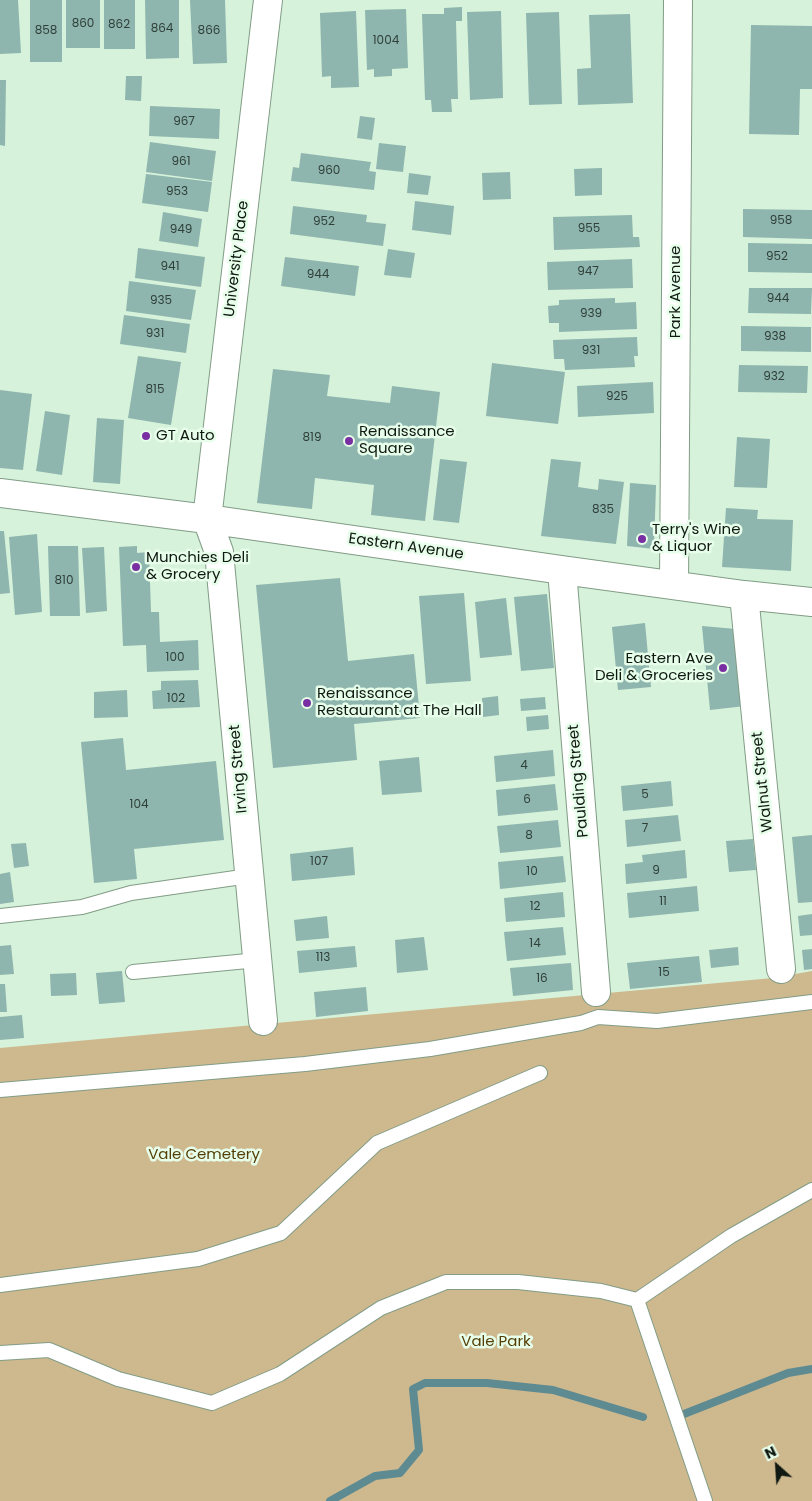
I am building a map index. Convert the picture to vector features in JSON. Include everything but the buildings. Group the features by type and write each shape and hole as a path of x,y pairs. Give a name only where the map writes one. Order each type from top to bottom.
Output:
{"street":[{"name":"University Place","path":"207,519 268,0"},
{"name":"Park Avenue","path":"674,585 678,0"},
{"name":"Eastern Avenue","path":"0,493 207,519 744,595 812,602"},
{"name":"Irving Street","path":"207,519 219,552 263,1021"},
{"name":"Paulding Street","path":"562,570 596,992"},
{"name":"Walnut Street","path":"744,595 781,969"}],"lane":[{"path":"0,916 82,907 131,893 249,876"},
{"path":"133,972 258,960"},
{"path":"0,1090 285,1066 430,1050 581,1023 598,1017 657,1021 812,1002"},
{"path":"0,1285 198,1259 281,1233 377,1143 540,1073"},
{"path":"0,1353 49,1350 118,1379 212,1403 280,1374 381,1308 446,1282 518,1282 601,1291 637,1300 731,1236 812,1190"},
{"path":"637,1300 705,1501"}],"green space":[{"path":"812,971 812,1501 0,1501 0,1048 773,978"}],"waterway":[{"path":"684,1414 788,1373 812,1369"},
{"path":"330,1501 375,1476 400,1473 419,1450 413,1389 425,1383 487,1383 553,1390 643,1417"}],"place":[{"name":"GT Auto","path":"146,436"},
{"name":"Renaissance Square","path":"349,441"},
{"name":"Terry's Wine & Liquor","path":"642,539"},
{"name":"Munchies Deli & Grocery","path":"136,567"},
{"name":"Eastern Ave Deli & Groceries","path":"723,668"},
{"name":"Renaissance Restaurant at The Hall","path":"307,703"}],"park label":[{"name":"Vale Cemetery","path":"204,1155"},
{"name":"Vale Park","path":"496,1342"}]}
